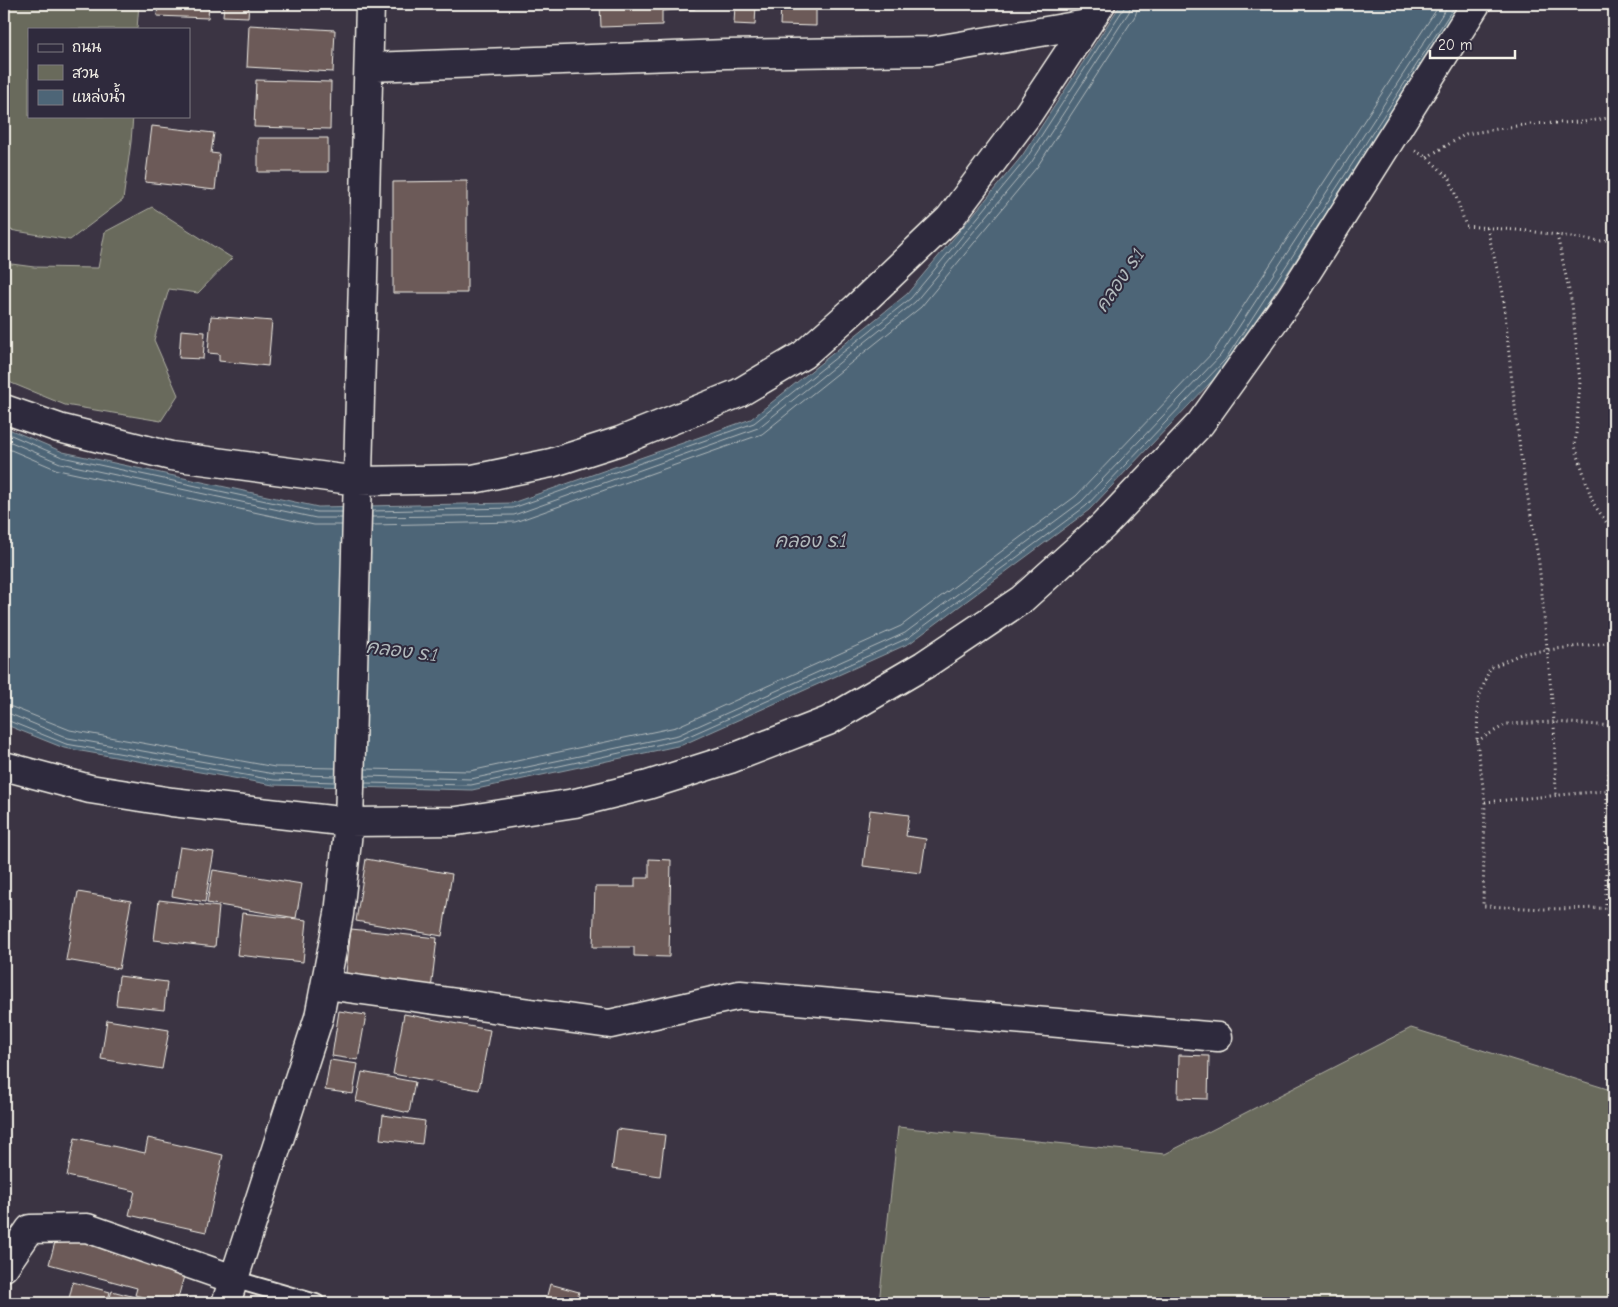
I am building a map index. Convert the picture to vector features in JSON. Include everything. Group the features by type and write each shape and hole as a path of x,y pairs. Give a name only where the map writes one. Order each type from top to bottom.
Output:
{"street":[{"path":"4,1267 30,1229 87,1228 229,1291 319,1017 340,914 349,822 370,4"},
{"path":"4,766 90,788 172,802 349,822 456,821 575,803 648,786 730,759 828,721 924,665 1021,600 1103,526 1200,424 1291,298 1476,4"},
{"path":"369,67 716,54 931,51 1094,14"},
{"path":"4,409 58,428 171,456 358,481 473,478 551,462 620,441 739,393 802,355 856,308 950,218 1028,114 1094,14"},
{"path":"326,985 610,1024 740,995 1218,1037"}],"lane":[{"path":"229,1291 316,1303"}],"path":[{"path":"1427,158 1466,134 1528,124 1584,122 1614,118"},
{"path":"1391,139 1427,158 1450,179 1466,226 1600,241 1614,239"},
{"path":"1487,228 1503,293 1521,457 1539,562 1554,722 1556,796"},
{"path":"1557,235 1572,304 1580,382 1575,446 1593,503 1614,533"},
{"path":"1614,642 1523,653 1490,668 1478,700 1477,741 1486,802 1483,906 1555,909 1614,908"},
{"path":"1606,909 1607,791 1614,726 1614,668"},
{"path":"1477,741 1507,724 1554,722 1614,726"},
{"path":"1486,802 1614,790"}],"green space":[{"path":"4,4 139,4 137,28 28,28 28,118 133,118 123,200 70,240 4,229"},
{"path":"152,207 232,258 198,293 169,289 154,340 178,395 161,421 65,405 4,380 4,263 34,267 98,268 105,232"},
{"path":"1411,1028 1614,1091 1614,1303 879,1303 898,1127 1165,1154"}],"water":[{"name":"คลอง ร.1","path":"1121,4 1462,4 1229,363 1089,510 910,643 682,745 472,790 273,785 64,748 4,724 4,427 63,452 318,507 512,503 751,419 907,294 1022,156"}],"building":[{"path":"158,4 209,4 208,18 157,16"},
{"path":"224,4 249,4 248,17 223,16"},
{"path":"600,4 695,4 695,9 662,11 662,25 601,27"},
{"path":"735,4 756,4 755,25 734,24"},
{"path":"781,4 816,4 816,26 780,25"},
{"path":"249,25 335,30 333,72 247,67"},
{"path":"256,80 331,82 330,129 254,127"},
{"path":"152,126 214,133 211,153 219,154 215,190 145,182"},
{"path":"258,138 328,138 328,172 258,172"},
{"path":"467,181 467,293 393,293 393,182"},
{"path":"211,316 272,321 268,366 219,361 219,354 208,353"},
{"path":"181,330 205,332 203,359 179,358"},
{"path":"870,810 909,815 906,836 926,839 921,873 863,866"},
{"path":"180,847 214,852 205,902 172,896"},
{"path":"366,859 452,874 442,936 356,921"},
{"path":"649,859 671,860 669,957 634,956 634,947 593,947 595,887 635,887 635,878 649,878"},
{"path":"213,870 302,884 296,918 207,903"},
{"path":"78,892 131,901 119,969 66,960"},
{"path":"159,900 219,907 215,947 154,940"},
{"path":"242,913 307,920 303,962 237,955"},
{"path":"351,929 437,938 431,990 345,981"},
{"path":"119,976 167,982 164,1010 116,1005"},
{"path":"339,1011 366,1015 358,1060 332,1056"},
{"path":"404,1014 490,1030 479,1090 393,1074"},
{"path":"107,1020 169,1030 162,1069 101,1059"},
{"path":"1179,1055 1209,1056 1208,1099 1178,1098"},
{"path":"330,1060 358,1064 353,1094 325,1090"},
{"path":"362,1072 415,1082 409,1113 356,1101"},
{"path":"383,1115 425,1121 422,1144 380,1139"},
{"path":"617,1129 665,1135 660,1176 612,1169"},
{"path":"75,1138 145,1153 148,1138 223,1155 206,1232 129,1215 135,1191 67,1176"},
{"path":"57,1235 187,1265 178,1298 172,1296 170,1303 167,1303 135,1295 137,1288 49,1264"},
{"path":"73,1282 110,1292 107,1303 68,1303"},
{"path":"550,1284 579,1292 576,1303 545,1303"},
{"path":"112,1291 158,1303 108,1303"}]}
